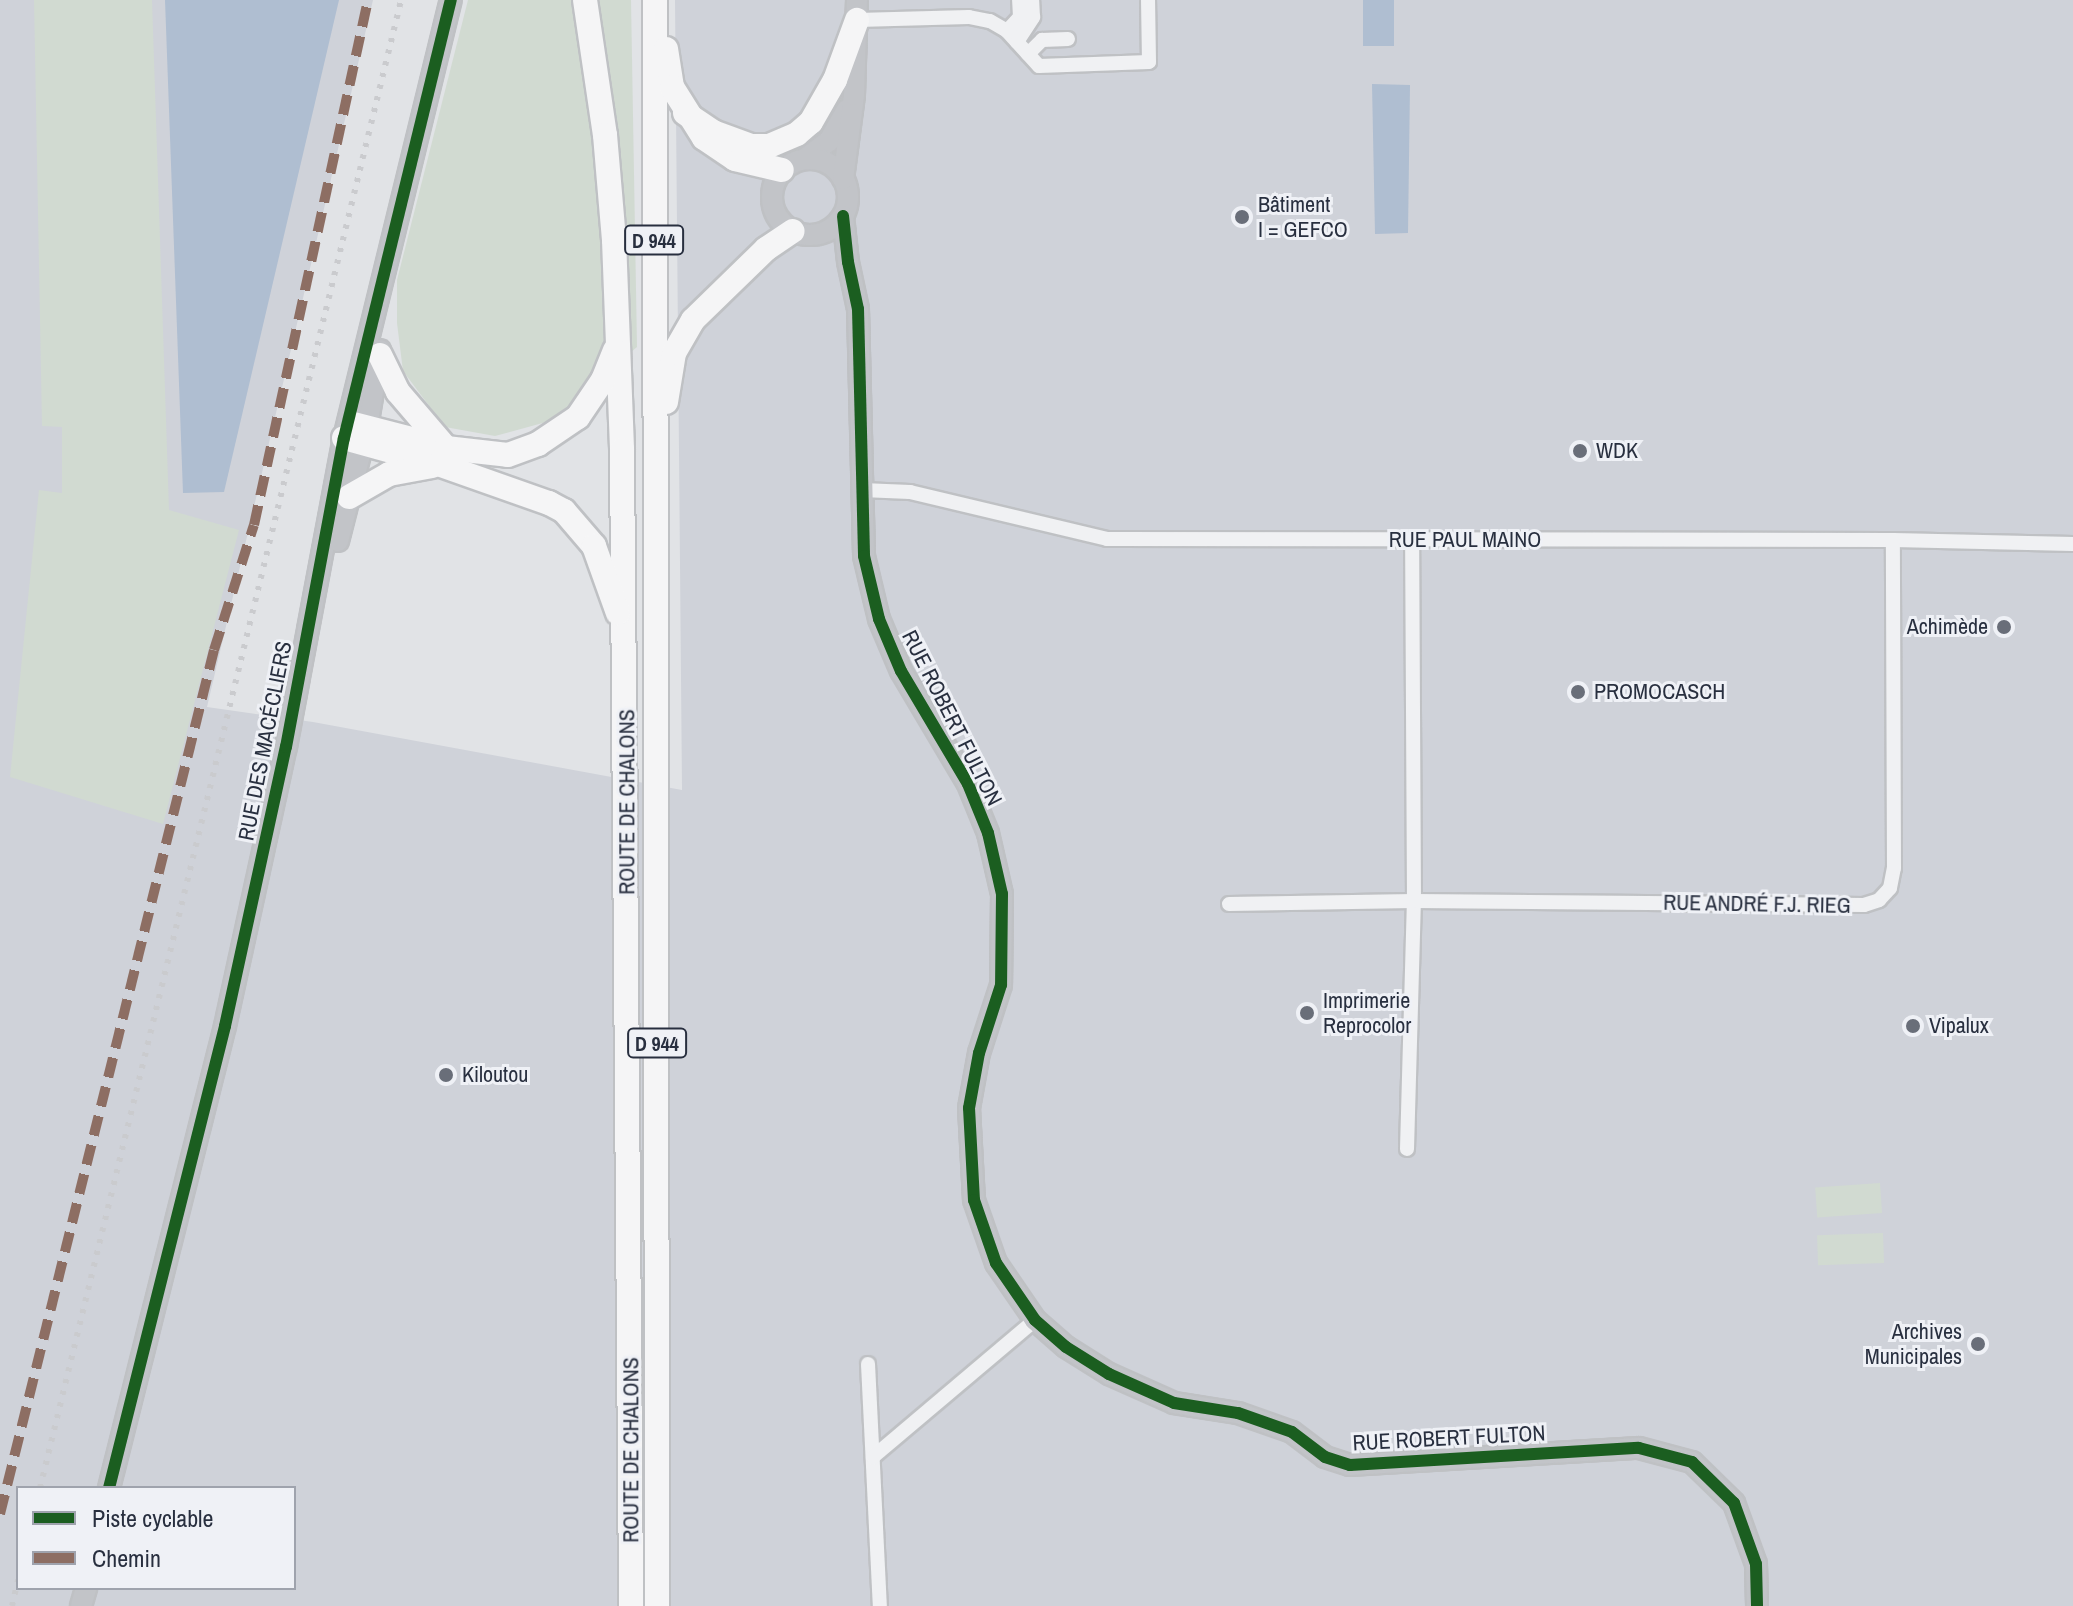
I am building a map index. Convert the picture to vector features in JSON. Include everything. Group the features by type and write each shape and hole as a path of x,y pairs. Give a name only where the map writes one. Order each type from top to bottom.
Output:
{"main road":[{"name":"ROUTE DE CHALONS","path":"585,0 605,135 618,339 626,633 631,1606"},
{"name":"ROUTE DE CHALONS","path":"655,0 657,1606"},
{"path":"664,0 672,87 685,113 704,138 722,152 750,165 782,170"},
{"path":"685,113 713,132 751,146 769,146 797,134 811,122 835,80 857,10"},
{"path":"654,480 674,353 693,320 766,249 802,233"},
{"path":"349,497 389,474 442,456 508,455 538,444 564,429 590,403 603,380 618,339"},
{"path":"380,355 398,392 442,456"},
{"path":"355,433 442,456 564,511 594,546 626,633"}],"street":[{"name":"RUE DES MACÉCLIERS","path":"110,1486 225,1026 355,433 385,261 451,0"},
{"path":"1012,37 1020,17 1019,0"},
{"path":"1012,37 1033,17 1032,0"},
{"path":"802,233 829,230 843,216 848,198 843,179 854,95 857,10 990,21 1012,37 1039,66 1149,62 1148,0"},
{"path":"1028,54 1042,40 1068,39"},
{"path":"848,262 777,217 772,189 782,170 805,159 829,141 854,95"},
{"path":"805,159 828,163 843,179"},
{"name":"RUE ROBERT FULTON","path":"843,216 858,309 864,556 879,619 901,671 968,784 988,833 1002,894 1001,985 979,1053 969,1108 974,1200 996,1263 1035,1320 1066,1347 1109,1374 1174,1403 1238,1413 1292,1432 1325,1457 1350,1465 1639,1448 1692,1462 1734,1503 1756,1564 1757,1606"},
{"name":"RUE DES MACÉCLIERS","path":"286,747 349,497 355,433 380,355 385,261"},
{"name":"RUE PAUL MAINO","path":"862,490 910,492 1107,539 1893,540 2073,544"},
{"path":"1407,1149 1414,901 1412,540"},
{"name":"RUE ANDRÉ F.J. RIEG","path":"1414,901 1864,905 1879,900 1890,888 1894,868 1893,540"},
{"path":"1229,904 1414,901"},
{"path":"873,1457 1035,1320"},
{"path":"868,1364 880,1606"}],"shaded area":[{"path":"0,0 373,0 207,707 313,722 682,790 675,0 2073,0 2073,1606 0,1606"},
{"path":"34,0 152,0 169,510 239,530 163,824 10,777 39,490 62,493 62,427 42,426"},
{"path":"468,0 631,0 637,347 550,421 495,436 445,427 403,371 397,323 397,280"},
{"path":"1880,1183 1882,1213 1817,1217 1815,1188"},
{"path":"1883,1233 1884,1263 1818,1265 1817,1235"}],"water":[{"path":"165,0 339,0 224,492 183,493"},
{"path":"1363,0 1394,0 1394,46 1363,46"},
{"path":"1372,84 1410,85 1408,233 1375,234"}],"railway":[{"path":"40,1486 401,0"},
{"path":"12,1606 16,1589"}],"marked path":[{"path":"0,1514 214,650 254,525 368,0"}],"cycle path":[{"path":"110,1486 225,1026 286,747 344,438 451,0"},
{"path":"843,216 858,309 864,556 879,619 901,671 968,784 988,833 1002,894 1001,985 979,1053 969,1108 974,1200 996,1263 1035,1320 1066,1347 1109,1374 1174,1403 1238,1413 1292,1432 1325,1457 1350,1465 1639,1448 1692,1462 1734,1503 1756,1564 1757,1606"}],"place":[{"name":"Bâtiment I = GEFCO","path":"1242,217"},
{"name":"WDK","path":"1580,451"},
{"name":"Achimède","path":"2004,627"},
{"name":"PROMOCASCH","path":"1578,692"},
{"name":"Imprimerie Reprocolor","path":"1307,1013"},
{"name":"Vipalux","path":"1913,1026"},
{"name":"Kiloutou","path":"446,1075"},
{"name":"Archives Municipales","path":"1978,1344"}]}
